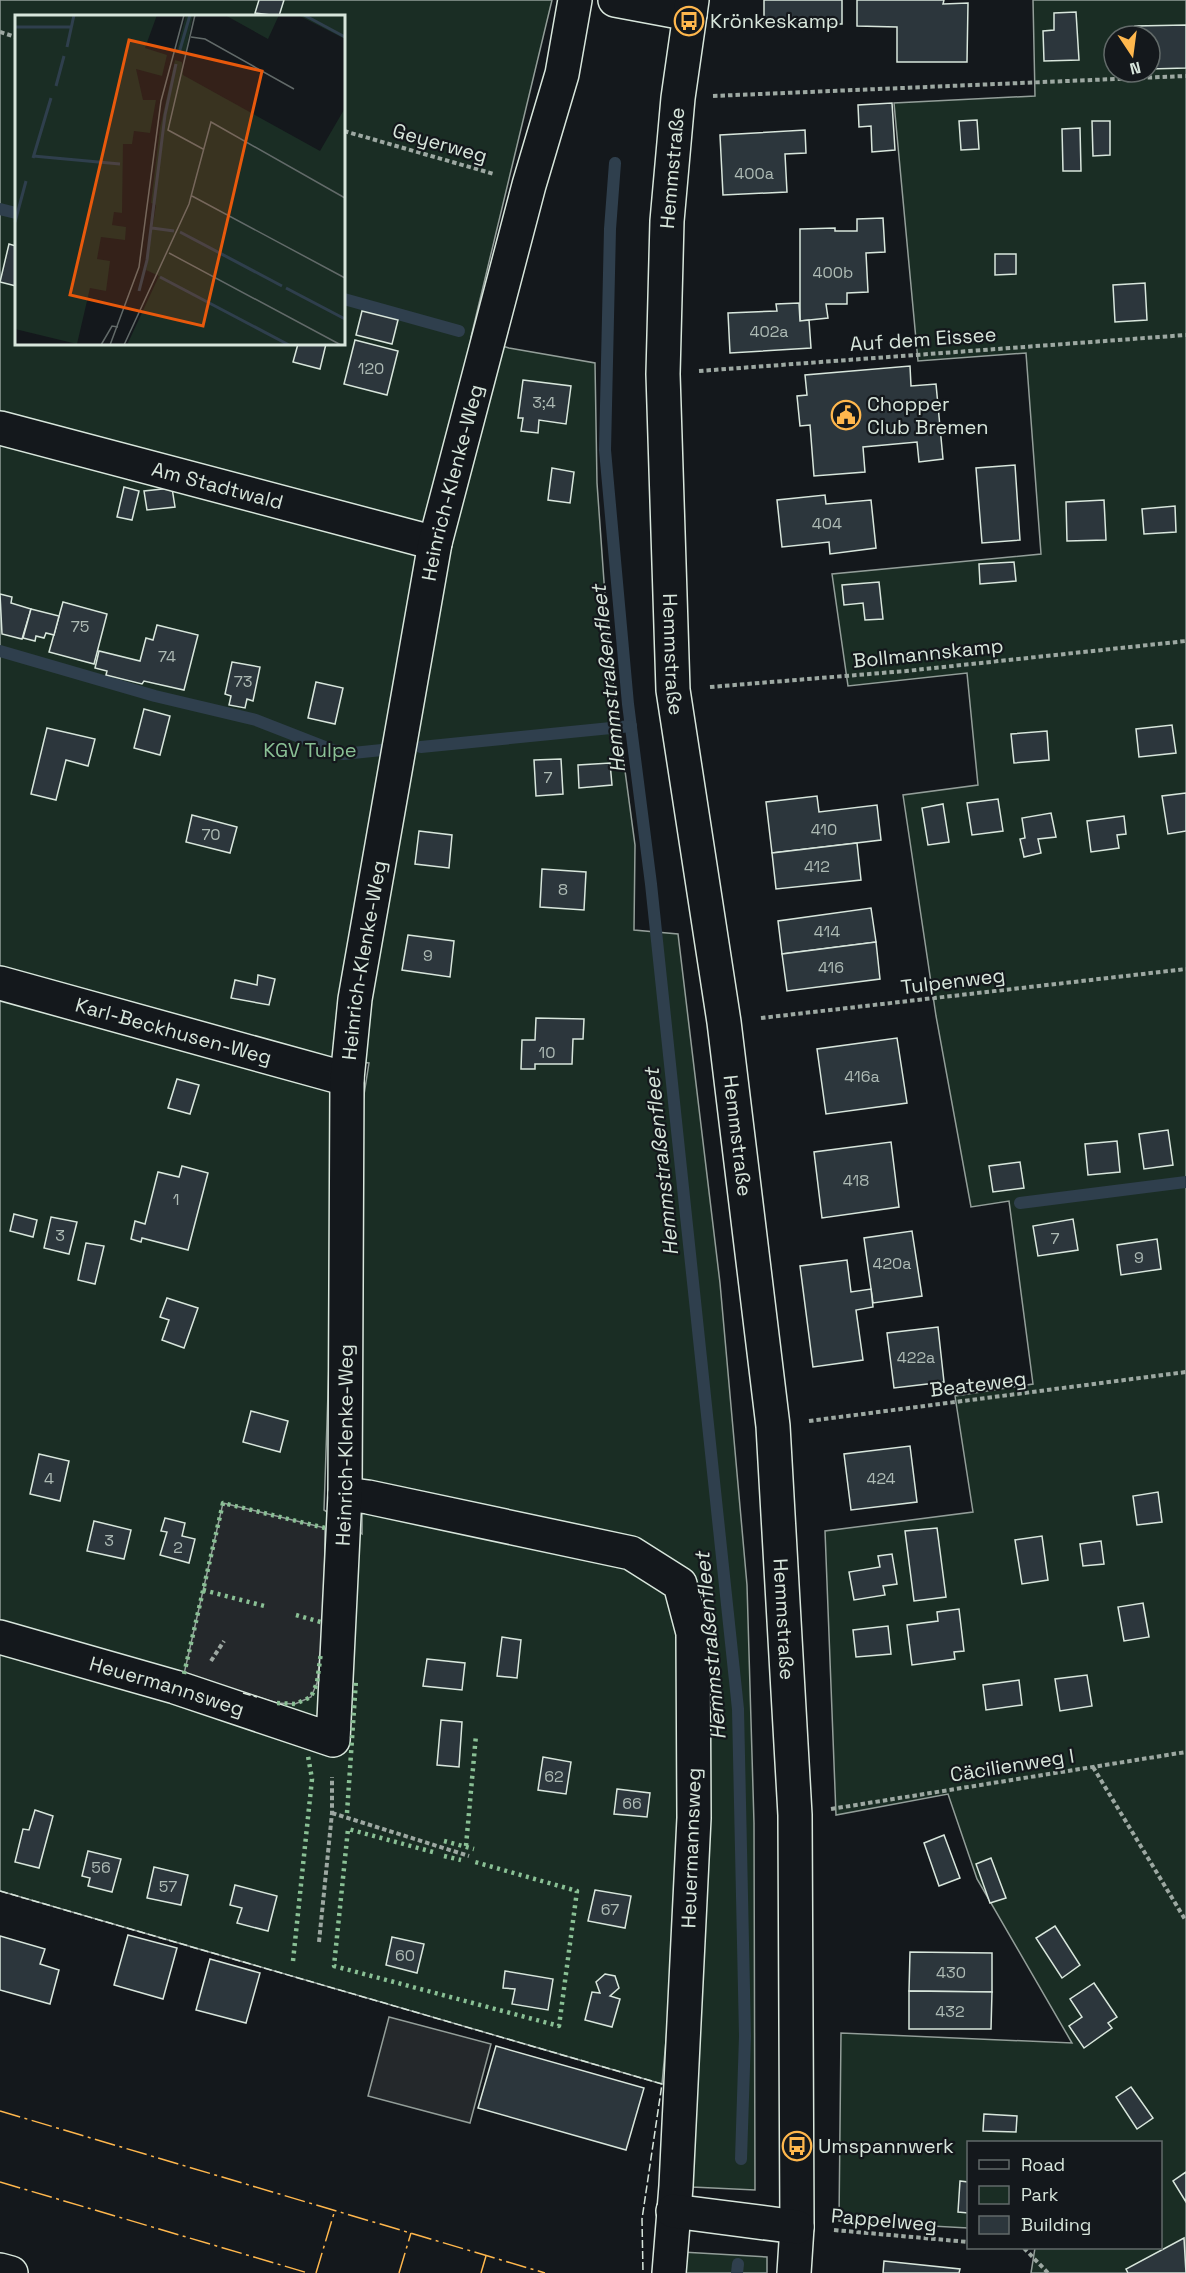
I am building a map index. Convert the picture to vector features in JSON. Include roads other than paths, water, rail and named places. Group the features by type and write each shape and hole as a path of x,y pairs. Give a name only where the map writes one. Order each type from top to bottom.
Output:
{"street":[{"name":"Heinrich-Klenke-Weg","path":"333,1740 345,1494 347,1079 355,999 435,543 529,184 562,74 575,0"},
{"path":"615,0 691,7"},
{"name":"Hemmstraße","path":"691,7 678,98 667,221 663,374 673,690 724,1022 773,1426 795,1815 797,2227 794,2273"},
{"name":"Am Stadtwald","path":"0,428 435,543"},
{"name":"Karl-Beckhusen-Weg","path":"0,983 347,1079"},
{"name":"Heuermannsweg","path":"345,1494 631,1553 680,1584 693,1633 694,1818 669,2273"},
{"name":"Heuermannsweg","path":"0,1637 175,1688 333,1740"},
{"path":"673,2211 797,2227"},
{"path":"0,2270 11,2273"}],"waterway":[{"name":"Hemmstraßenfleet","path":"615,163 610,229 605,450 628,704 651,884 738,1709 745,2036 741,2159"},
{"path":"0,209 15,213"},
{"path":"345,299 459,331"},
{"path":"0,651 155,696 256,720 343,754 382,750"},
{"path":"421,747 631,726"},
{"path":"1020,1203 1186,1182"},
{"name":"Hemmstraßenfleet","path":"737,2273 738,2264"}],"place":[{"name":"Krönkeskamp","path":"689,21"},
{"name":"Chopper Club Bremen","path":"846,415"},
{"name":"Umspannwerk","path":"797,2146"}],"park label":[{"name":"KGV Tulpe","path":"310,750"}]}
